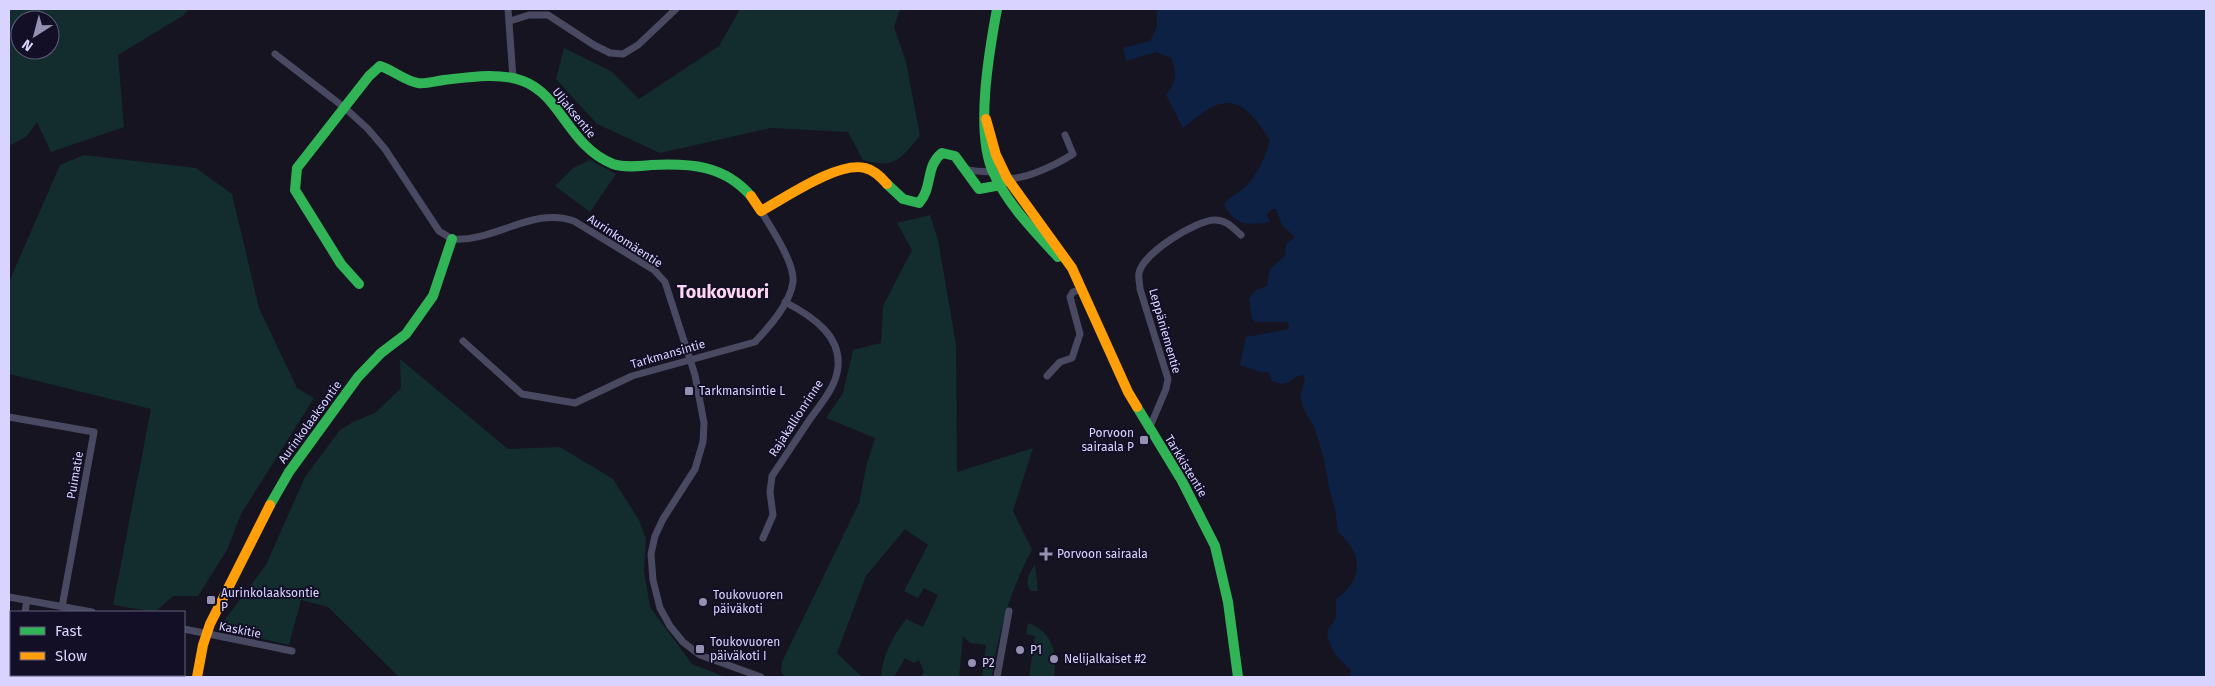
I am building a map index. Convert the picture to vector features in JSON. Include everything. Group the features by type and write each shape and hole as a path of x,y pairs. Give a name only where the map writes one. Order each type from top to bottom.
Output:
{"street":[{"path":"508,9 513,78"},
{"path":"510,21 528,15 548,15 594,45 610,53 623,54 638,45 676,9"},
{"name":"Tarkkistentie","path":"997,9 987,58 986,148 994,172 1004,182"},
{"path":"275,54 345,108 385,149 439,231 452,239"},
{"name":"Uljaksentie","path":"359,284 341,264 295,190 296,168 369,76 380,66 392,69 406,80 418,83 493,77 513,78 537,88 580,142 598,158 615,165 694,164 711,166 739,182 761,212"},
{"name":"Tarkkistentie","path":"986,119 1004,182 1028,223 1076,279 1082,289 1128,392 1182,481 1215,546 1228,602 1238,677"},
{"path":"965,169 968,178 980,189 1060,163 1073,154 1065,135"},
{"path":"761,212 846,168 864,167 901,198 912,204 923,200 930,166 938,155 949,154 965,169 974,172 994,172"},
{"name":"Tarkmansintie","path":"464,341 522,394 575,403 632,376 755,342 766,330 785,302 793,282 790,264 761,212"},
{"name":"Aurinkomäentie","path":"452,239 491,233 548,216 560,216 574,221 654,270 665,282 695,376 704,423 703,442 695,470 663,519 655,536 651,554 653,580 660,608 670,626 683,642 700,655 761,677"},
{"name":"Leppäniementie","path":"1149,429 1166,389 1168,379 1140,289 1139,274 1145,260 1155,249 1197,226 1214,220 1226,222 1241,235"},
{"name":"Aurinkolaaksontie","path":"197,677 206,635 280,486 358,377 381,353 406,334 419,318 433,296 452,239"},
{"path":"1047,376 1060,362 1072,358 1077,346 1080,334 1070,297 1073,292 1082,289"},
{"name":"Rajakallionrinne","path":"763,538 772,515 770,492 772,476 829,392 838,372 837,352 829,333 812,318 785,302"},
{"name":"Puimatie","path":"9,417 94,432 62,607"},
{"path":"9,596 86,611"},
{"path":"25,611 27,600"},
{"path":"997,677 1009,611"},
{"name":"Kaskitie","path":"185,630 292,651"}],"green space":[{"path":"9,9 189,9 184,15 118,55 124,127 51,152 37,122 27,136 9,146"},
{"path":"740,9 900,9 894,27 906,62 920,136 902,156 896,160 883,163 863,160 848,132 771,128 660,153 597,124 556,79 564,48 611,71 639,99 719,46"},
{"path":"84,155 196,168 232,194 259,308 297,388 314,398 241,514 227,550 198,596 173,596 156,611 113,605 151,409 9,374 9,282 60,165"},
{"path":"590,160 616,174 590,212 555,186 573,168"},
{"path":"930,215 938,240 956,344 957,472 1033,448 1013,511 1032,550 1011,596 998,644 992,677 982,677 986,645 970,643 963,636 959,677 921,677 924,672 919,660 914,663 905,658 894,677 881,677 886,654 901,626 906,619 923,627 938,595 924,588 918,598 904,591 928,545 905,529 866,576 837,653 862,677 785,677 781,672 782,662 859,503 866,467 875,438 826,418 843,393 853,350 881,343 883,306 912,250 897,223"},
{"path":"400,359 508,449 560,447 613,479 639,520 646,539 644,571 650,607 692,664 725,677 399,677 328,607 301,600 289,645 218,629 266,565 305,477 340,430 353,422 375,413 401,388"},
{"path":"1035,564 1038,591 1031,591 1027,581"},
{"path":"1028,623 1043,632 1052,644 1055,660 1054,677 1029,677 1035,636 1026,634"}],"water":[{"path":"1153,9 2206,9 2206,677 1350,677 1351,670 1335,653 1327,631 1336,618 1336,599 1352,583 1356,575 1356,558 1346,540 1338,532 1324,459 1314,426 1305,412 1300,397 1305,379 1303,375 1298,376 1282,384 1272,381 1268,372 1260,372 1240,365 1246,337 1289,329 1288,322 1256,322 1252,319 1249,299 1256,290 1267,286 1270,269 1285,256 1286,244 1295,237 1282,225 1276,209 1272,209 1267,214 1270,222 1249,224 1238,221 1224,205 1244,188 1257,172 1270,140 1250,113 1240,106 1231,103 1221,104 1210,109 1183,128 1166,95 1175,77 1175,68 1171,58 1156,52 1126,61 1123,48 1150,41 1157,27 1157,11"}],"traffic: fast":[{"path":"997,9 985,92 985,136 988,155 993,172 1006,196 1058,257"},
{"path":"359,284 341,264 295,190 297,168 369,76 380,66 418,83 484,76 514,78 523,81 547,97 586,146 598,156 613,164 627,166 665,164 706,168 729,178 751,196"},
{"path":"887,184 903,199 919,203 926,191 933,164 942,153 955,156 979,189 1001,185 1007,178"},
{"path":"270,505 289,472 358,377 381,353 406,334 433,296 452,239"},
{"path":"1137,407 1182,481 1215,546 1228,602 1238,677"}],"traffic: slow":[{"path":"986,119 996,155 1007,178 1072,268 1128,392 1137,407"},
{"path":"751,196 761,211 812,182 827,175 854,167 871,170 887,184"},
{"path":"197,677 203,645 210,624 270,505"}],"place":[{"name":"Tarkmansintie L","path":"689,391"},
{"name":"Porvoon sairaala P","path":"1144,440"},
{"name":"Porvoon sairaala","path":"1046,554"},
{"name":"Aurinkolaaksontie P","path":"211,600"},
{"name":"Toukovuoren päiväkoti","path":"703,602"},
{"name":"Toukovuoren päiväkoti I","path":"700,649"},
{"name":"P1","path":"1020,650"},
{"name":"Nelijalkaiset #2","path":"1054,659"},
{"name":"P2","path":"972,663"}],"district":[{"name":"Toukovuori","path":"723,292"}]}
